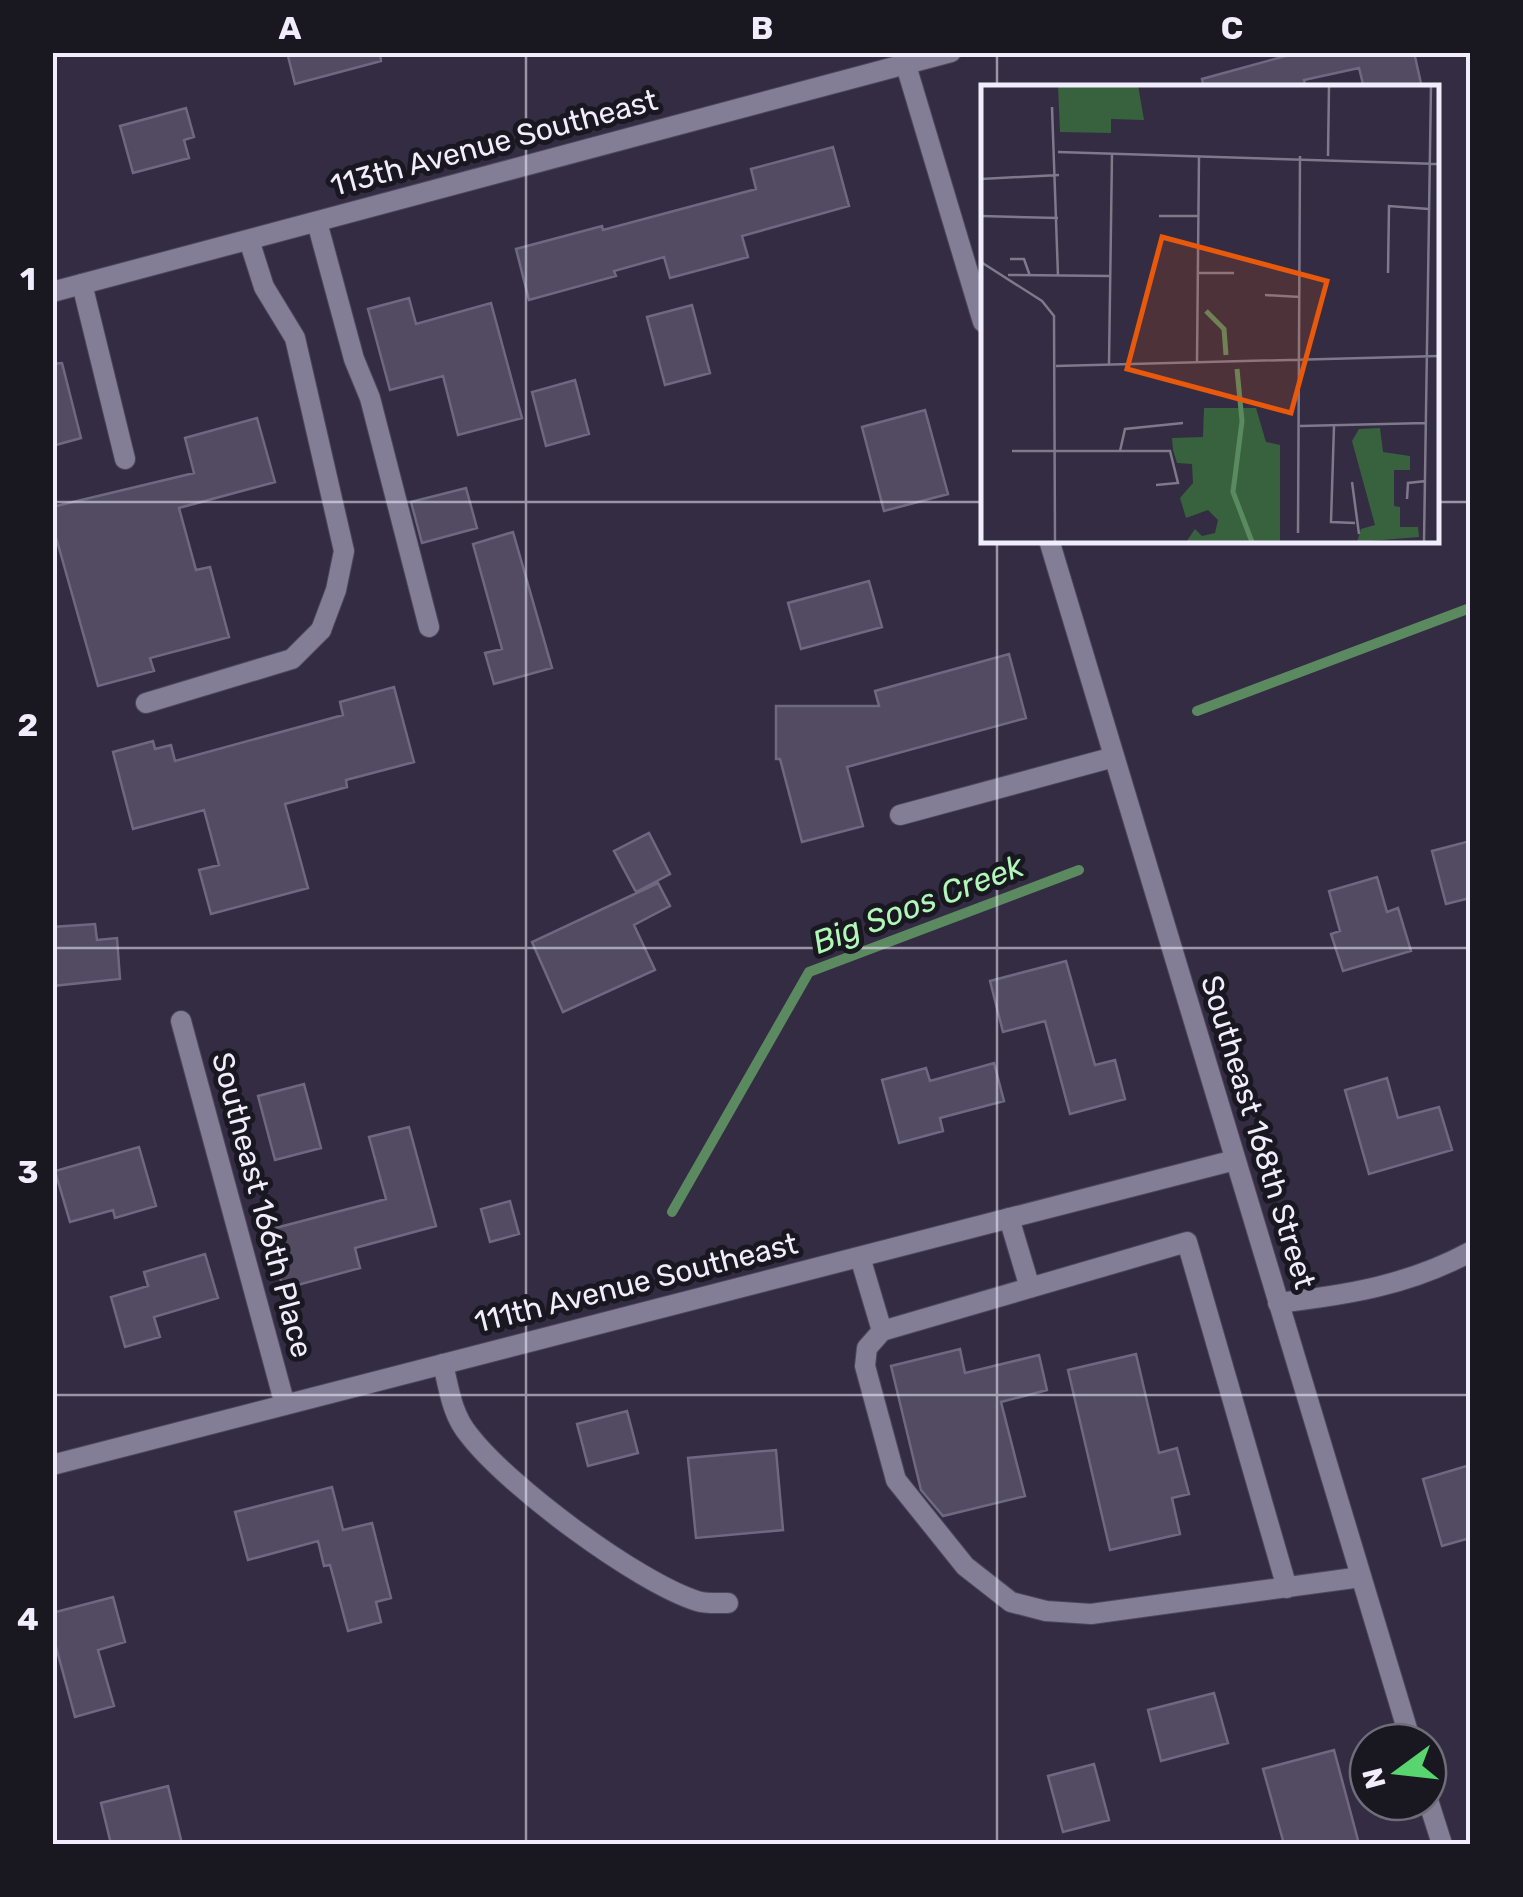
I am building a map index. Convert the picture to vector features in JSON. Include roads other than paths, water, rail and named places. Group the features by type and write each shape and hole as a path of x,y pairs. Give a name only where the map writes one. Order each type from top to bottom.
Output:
{"street":[{"name":"113th Avenue Southeast","path":"52,292 904,58 951,52"},
{"path":"904,58 981,315"},
{"path":"317,222 354,360 370,398 429,627"},
{"path":"146,703 292,659 320,630 336,590 344,551 295,338 264,287 249,240"},
{"path":"82,284 125,458"},
{"name":"Southeast 168th Street","path":"1049,542 1405,1722"},
{"path":"900,815 1114,758"},
{"name":"Southeast 166th Place","path":"181,1021 285,1405"},
{"name":"111th Avenue Southeast","path":"52,1465 1235,1160"},
{"path":"1010,1218 1030,1288"},
{"path":"1287,1588 1187,1242 882,1331 867,1348 865,1366 896,1480 965,1566 1011,1602 1046,1611 1092,1614 1287,1588 1361,1577"},
{"path":"1278,1303 1343,1296 1388,1286 1434,1271 1470,1252"},
{"path":"860,1257 882,1331"},
{"path":"443,1364 454,1412 468,1435 515,1482 576,1529 657,1582 701,1603 728,1603"}],"waterway":[{"name":"Big Soos Creek","path":"1197,711 1470,608"},
{"name":"Big Soos Creek","path":"672,1212 809,972 1079,870"}]}
